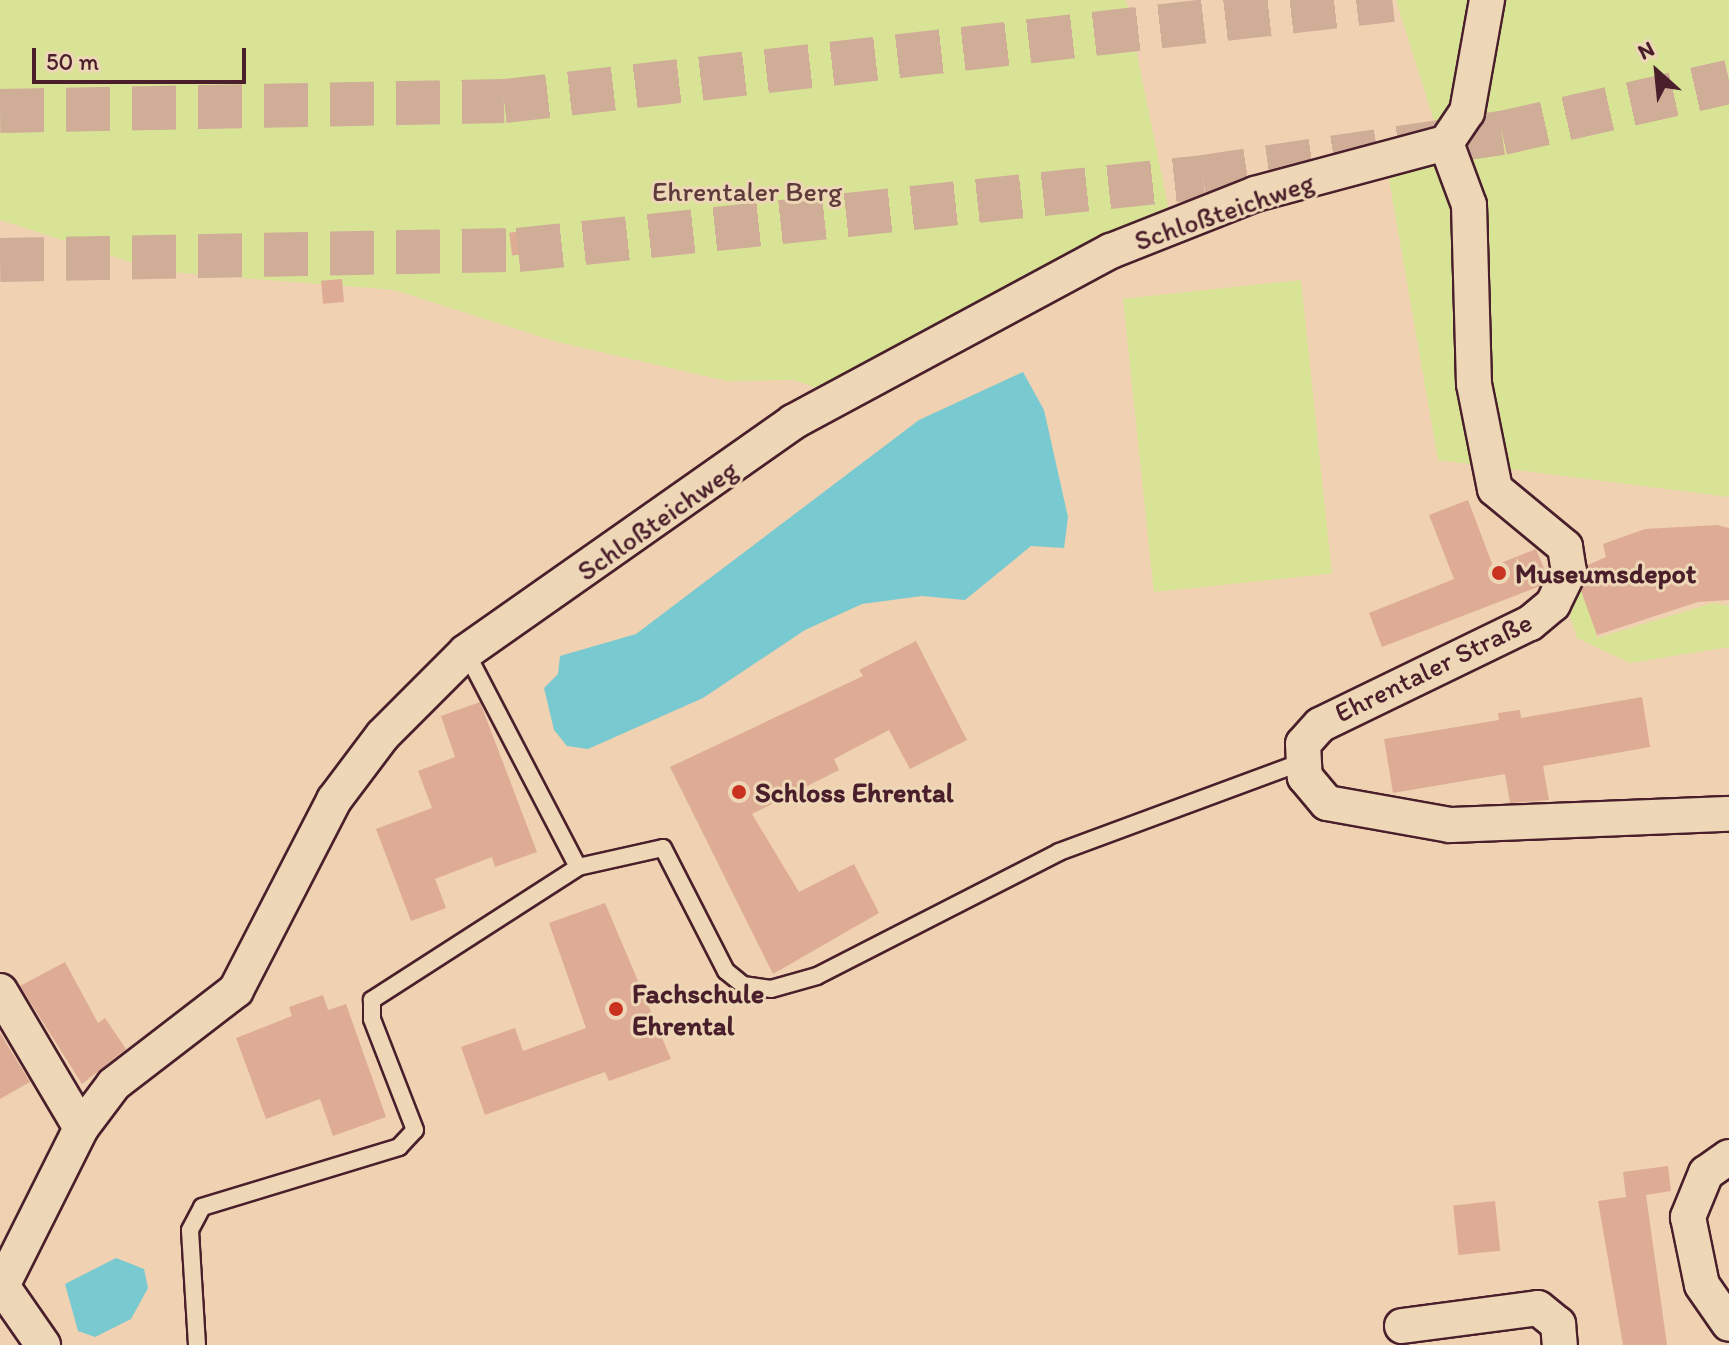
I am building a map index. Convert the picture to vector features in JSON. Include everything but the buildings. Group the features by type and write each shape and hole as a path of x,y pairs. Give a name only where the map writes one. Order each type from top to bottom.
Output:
{"street":[{"path":"1446,143 1467,112 1487,0"},
{"name":"Ehrentaler Straße","path":"1302,762 1303,744 1337,712 1530,623 1553,604 1569,571 1565,547 1495,489 1474,384 1469,205 1446,143"},
{"name":"Schloßteichweg","path":"1,1287 81,1128 143,1058 236,990 334,800 383,735 466,652 793,422 1111,251 1255,194 1446,143"},
{"path":"1302,762 1305,777 1327,803 1450,825 1729,814"},
{"path":"0,991 81,1128"},
{"path":"1729,1157 1706,1173 1688,1217 1702,1285 1729,1324"},
{"path":"1,1287 43,1345"},
{"path":"1402,1326 1538,1308 1558,1324 1560,1345"}],"lane":[{"path":"466,652 578,867"},
{"path":"197,1345 190,1230 202,1207 399,1147 415,1130 372,1019 372,1000 578,867 663,848 726,971 743,985 771,989 817,976 1059,852 1302,762"}],"green space":[{"name":"Ehrentaler Berg","path":"0,0 1126,0 1169,211 817,388 794,380 727,381 557,342 394,290 158,271 0,220"},
{"path":"1396,0 1729,0 1729,497 1438,460 1387,168 1434,121"},
{"path":"1301,280 1332,573 1154,592 1123,299"},
{"path":"1584,579 1597,638 1713,603 1729,606 1729,647 1630,663 1577,638 1570,616"}],"water":[{"path":"1023,372 1044,410 1068,517 1064,548 1031,546 965,600 922,596 862,604 805,630 703,698 588,749 567,746 554,730 544,688 558,674 560,656 636,634 919,420"},
{"path":"116,1258 144,1269 148,1288 131,1319 95,1337 78,1331 65,1284"}],"tunnel":[{"path":"0,111 504,101 1392,0"},
{"path":"0,260 518,250 1203,177 1502,133 1729,82"}],"place":[{"name":"Museumsdepot","path":"1499,573"},
{"name":"Schloss Ehrental","path":"739,792"},
{"name":"Fachschule Ehrental","path":"616,1009"}]}
